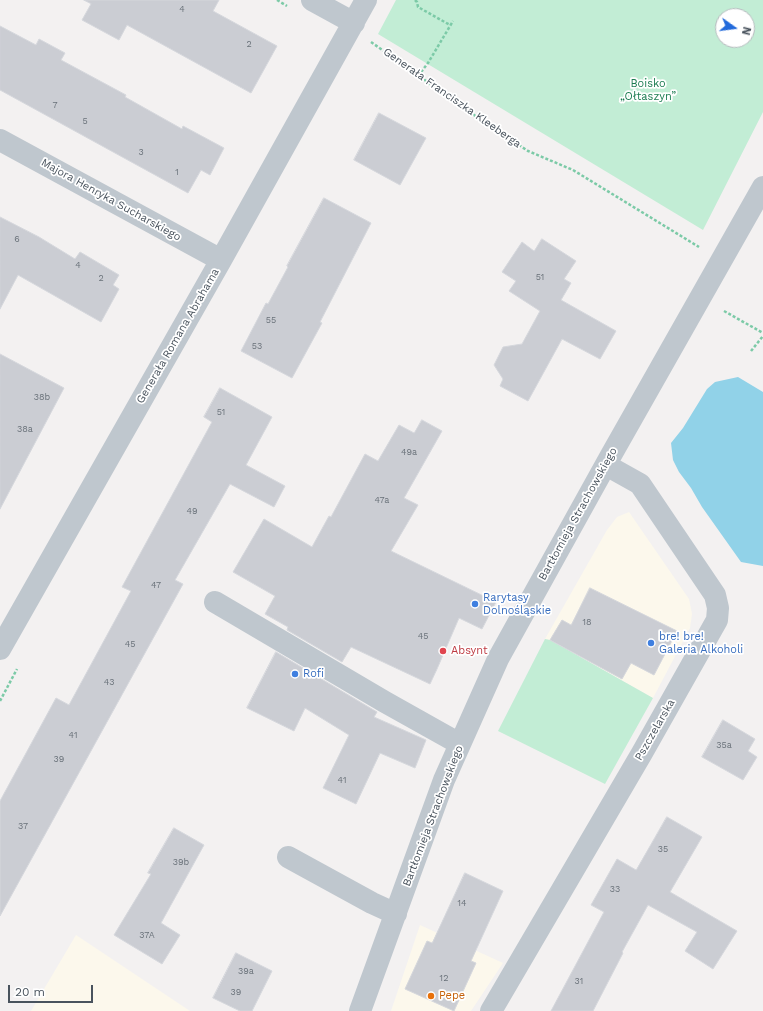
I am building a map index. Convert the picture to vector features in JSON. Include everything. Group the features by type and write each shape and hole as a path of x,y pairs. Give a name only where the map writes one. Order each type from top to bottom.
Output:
{"street":[{"path":"312,0 354,23"},
{"name":"Generała Romana Abrahama","path":"0,649 7,619 221,260 366,0"},
{"name":"Majora Henryka Sucharskiego","path":"0,140 221,260"},
{"name":"Bartłomieja Strachowskiego","path":"360,1011 444,780 501,655 763,187"},
{"name":"Pszczelarska","path":"491,1011 642,753 717,620 718,608 715,595 640,484 606,465"},
{"path":"215,602 385,702 460,744"},
{"path":"288,857 372,903 396,914"}],"path":[{"path":"414,0 417,2 418,7 450,25"},
{"path":"418,76 428,63 452,21"},
{"name":"Generała Franciszka Kleeberga","path":"354,23 370,41 481,120 528,151 573,170 721,261"},
{"path":"721,318 728,305"},
{"path":"724,311 763,334 752,351"}],"shaded area":[{"path":"629,512 689,599 692,614 690,628 653,698 550,640 545,639 607,530 617,517"},
{"path":"420,925 503,963 471,1011 391,1011"},
{"path":"76,935 190,1011 31,1011"}],"green space":[{"name":"Boisko „Ołtaszyn”","path":"396,0 763,0 763,112 703,230 378,34"},
{"path":"545,639 550,640 653,698 605,784 498,731"}],"water":[{"path":"738,377 763,392 763,566 741,562 702,507 673,460 671,443 683,428 707,389 715,382"}],"building":[{"path":"84,0 219,0 213,11 277,46 251,93 127,25 119,40 82,20 91,4"},
{"path":"0,26 36,45 39,39 65,53 61,60 126,95 125,97 182,129 183,126 224,148 210,175 201,170 188,193 0,90"},
{"path":"379,113 426,138 400,185 354,160"},
{"path":"324,198 371,223 320,322 322,323 292,378 241,351 266,303 268,304"},
{"path":"0,217 39,237 75,259 80,252 119,275 113,285 119,289 101,322 18,275 0,309"},
{"path":"542,239 576,261 564,279 571,283 561,300 616,331 600,359 562,339 528,401 500,386 503,379 494,365 503,347 522,344 540,311 509,291 516,281 502,272 522,242 534,251"},
{"path":"0,354 64,388 0,509"},
{"path":"220,388 272,417 246,465 285,486 274,507 230,484 175,580 183,584 0,916 0,801 56,698 69,705 131,591 122,587 212,422 204,417"},
{"path":"422,420 442,431 404,498 418,505 391,551 496,602 482,629 459,618 430,684 351,647 342,662 287,630 288,627 265,614 275,596 233,572 264,519 312,547 329,516 331,517 365,454 378,461 399,425 414,433"},
{"path":"590,588 677,631 654,675 631,663 622,679 550,640 562,620 571,625"},
{"path":"276,652 377,712 374,717 426,740 415,768 380,753 356,804 323,788 349,735 305,708 294,731 247,708"},
{"path":"723,720 755,739 748,751 757,757 743,780 702,757"},
{"path":"667,817 702,837 670,892 737,931 713,969 685,951 697,932 648,905 622,952 623,953 593,1011 551,1011 604,912 591,905 617,859 636,870"},
{"path":"174,828 204,845 161,923 180,935 162,964 114,935 151,874 148,873"},
{"path":"465,873 503,891 471,961 476,963 454,1011 405,989 427,941 432,943"},
{"path":"236,953 272,971 252,1011 240,1011 213,998"}],"place":[{"name":"Rarytasy Dolnośląskie","path":"475,604"},
{"name":"bre! bre! Galeria Alkoholi","path":"651,643"},
{"name":"Absynt","path":"443,651"},
{"name":"Rofi","path":"295,674"},
{"name":"Pepe","path":"431,996"}]}
